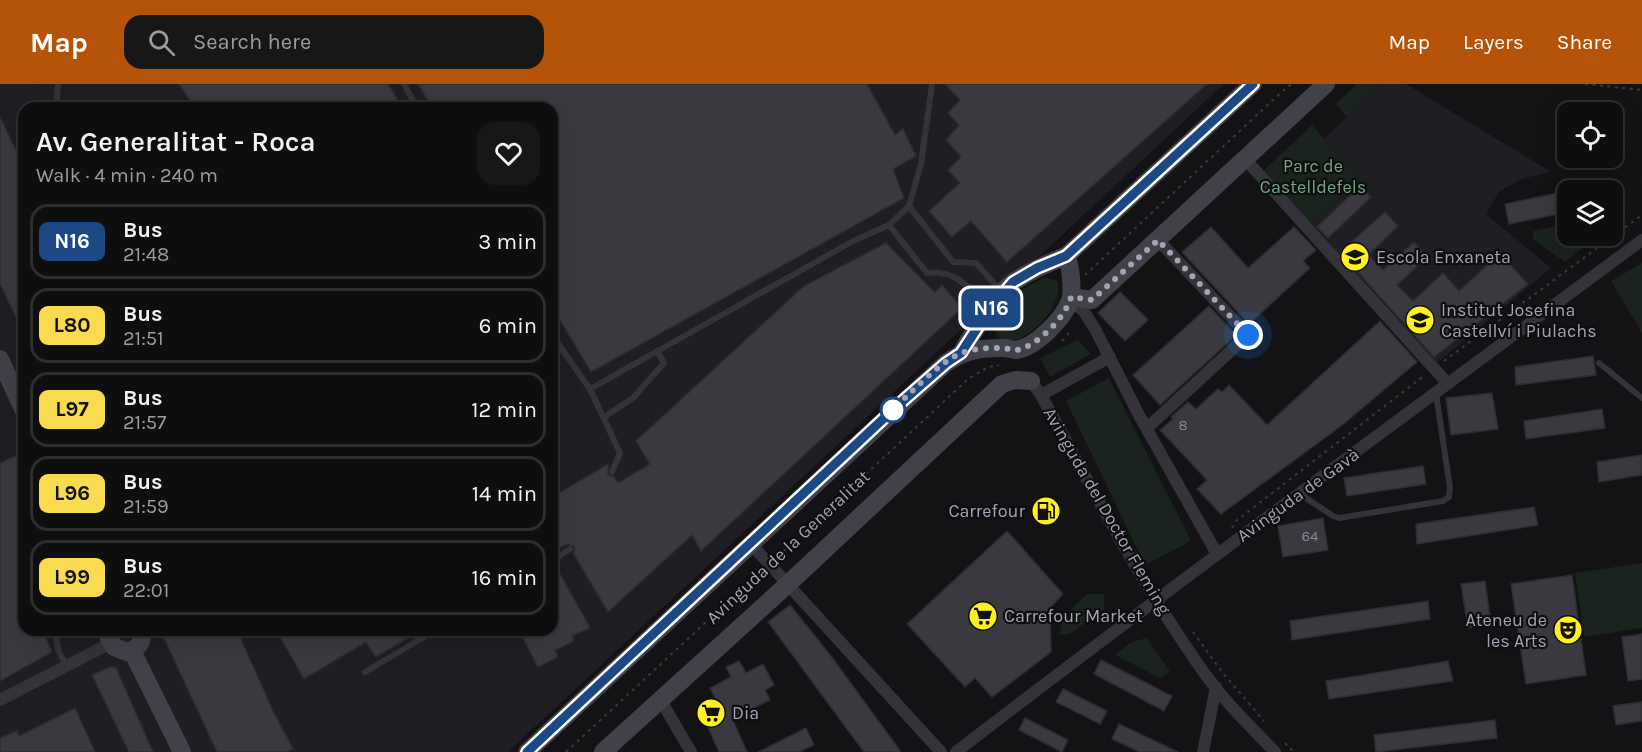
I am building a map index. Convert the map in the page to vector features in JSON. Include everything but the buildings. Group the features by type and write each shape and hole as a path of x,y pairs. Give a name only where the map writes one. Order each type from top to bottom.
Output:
{"street":[{"path":"961,353 990,309 1013,282 1037,268 1066,256 1253,84"},
{"path":"1070,294 1092,300 1326,84"},
{"path":"1245,160 1448,384"},
{"path":"1147,428 1248,335 1158,240"},
{"name":"Avinguda de Gavà","path":"956,752 1115,630 1642,240"},
{"path":"961,353 983,348 1014,354 1049,331 1065,311 1070,294 1070,262 1066,256"},
{"path":"1037,268 1056,266 1066,273 1070,294 1083,310 1110,357 1217,554"},
{"path":"990,309 986,328 992,341 1014,354 1036,388"},
{"name":"Avinguda de la Generalitat","path":"527,752 905,399 961,353"},
{"path":"603,752 788,584 1002,384 1015,380 1036,388 1110,357"},
{"path":"0,359 18,398"},
{"name":"Avinguda del Doctor Fleming","path":"1036,388 1147,588 1216,687 1275,752"},
{"path":"750,543 941,752"},
{"path":"0,700 66,666 111,636 117,650 127,652 140,644 142,636"},
{"path":"132,651 182,752"},
{"path":"1203,752 1216,687"},
{"path":"660,699 691,752"}],"lane":[{"path":"56,102 58,84"},
{"path":"404,84 414,102"},
{"path":"590,389 853,241 889,225 909,206 921,164 932,84"},
{"path":"909,206 954,262 976,263 1002,293"},
{"path":"889,225 927,273 940,271 962,280 990,309"},
{"path":"558,344 590,389 620,453 612,472"},
{"path":"604,417 633,398 664,363 657,351"},
{"path":"1599,363 1642,398"},
{"path":"1300,494 1339,518 1443,501 1449,497 1450,488 1436,394"},
{"path":"558,557 570,549"},
{"path":"56,636 58,649 66,666"},
{"path":"365,672 426,636"}],"path":[{"path":"1585,84 1642,90"},
{"path":"1231,529 1236,521 1434,368 1642,215"},
{"name":"Avinguda de la Generalitat","path":"566,752 968,379 1014,354"},
{"path":"1193,632 1222,672 1266,723"},
{"path":"1280,738 1294,752"}],"shaded area":[{"path":"0,84 1224,84 508,752 0,752"},
{"path":"1381,84 1406,84 1551,172 1521,179 1499,192 1486,214 1551,268 1437,363 1312,224 1359,180 1324,139"}],"green space":[{"path":"1357,84 1381,84 1347,117 1336,104"},
{"name":"Parc de Castelldefels","path":"1312,125 1359,180 1312,224 1263,171"},
{"path":"1557,226 1557,246 1585,246 1565,262 1533,239 1533,231"},
{"path":"1642,263 1642,333 1611,281"},
{"path":"1046,277 1058,282 1058,293 1047,316 1037,327 1016,340 1006,341 998,337 994,328 1006,303 1020,291"},
{"path":"1078,340 1091,354 1050,377 1040,358"},
{"path":"1109,378 1191,541 1145,565 1066,401"},
{"path":"1642,563 1642,628 1584,637 1575,573"},
{"path":"1087,594 1104,594 1104,609 1070,634 1060,635 1062,618"},
{"path":"1147,638 1170,672 1160,678 1115,655 1131,642"}],"bus line":[{"name":"N16","path":"527,752 897,406 946,363 961,353 989,310 1013,282 1037,268 1066,256 1253,84"}],"place":[{"name":"Escola Enxaneta","path":"1355,257"},
{"name":"Institut Josefina Castellví i Piulachs","path":"1420,320"},
{"name":"Carrefour","path":"1046,511"},
{"name":"Carrefour Market","path":"983,616"},
{"name":"Ateneu de les Arts","path":"1568,630"},
{"name":"Dia","path":"711,713"}],"route":[{"path":"893,410 891,411 946,363 961,353 983,348 1007,348 1014,351 1026,347 1049,331 1065,311 1071,297 1092,300 1158,240 1248,335"}]}
